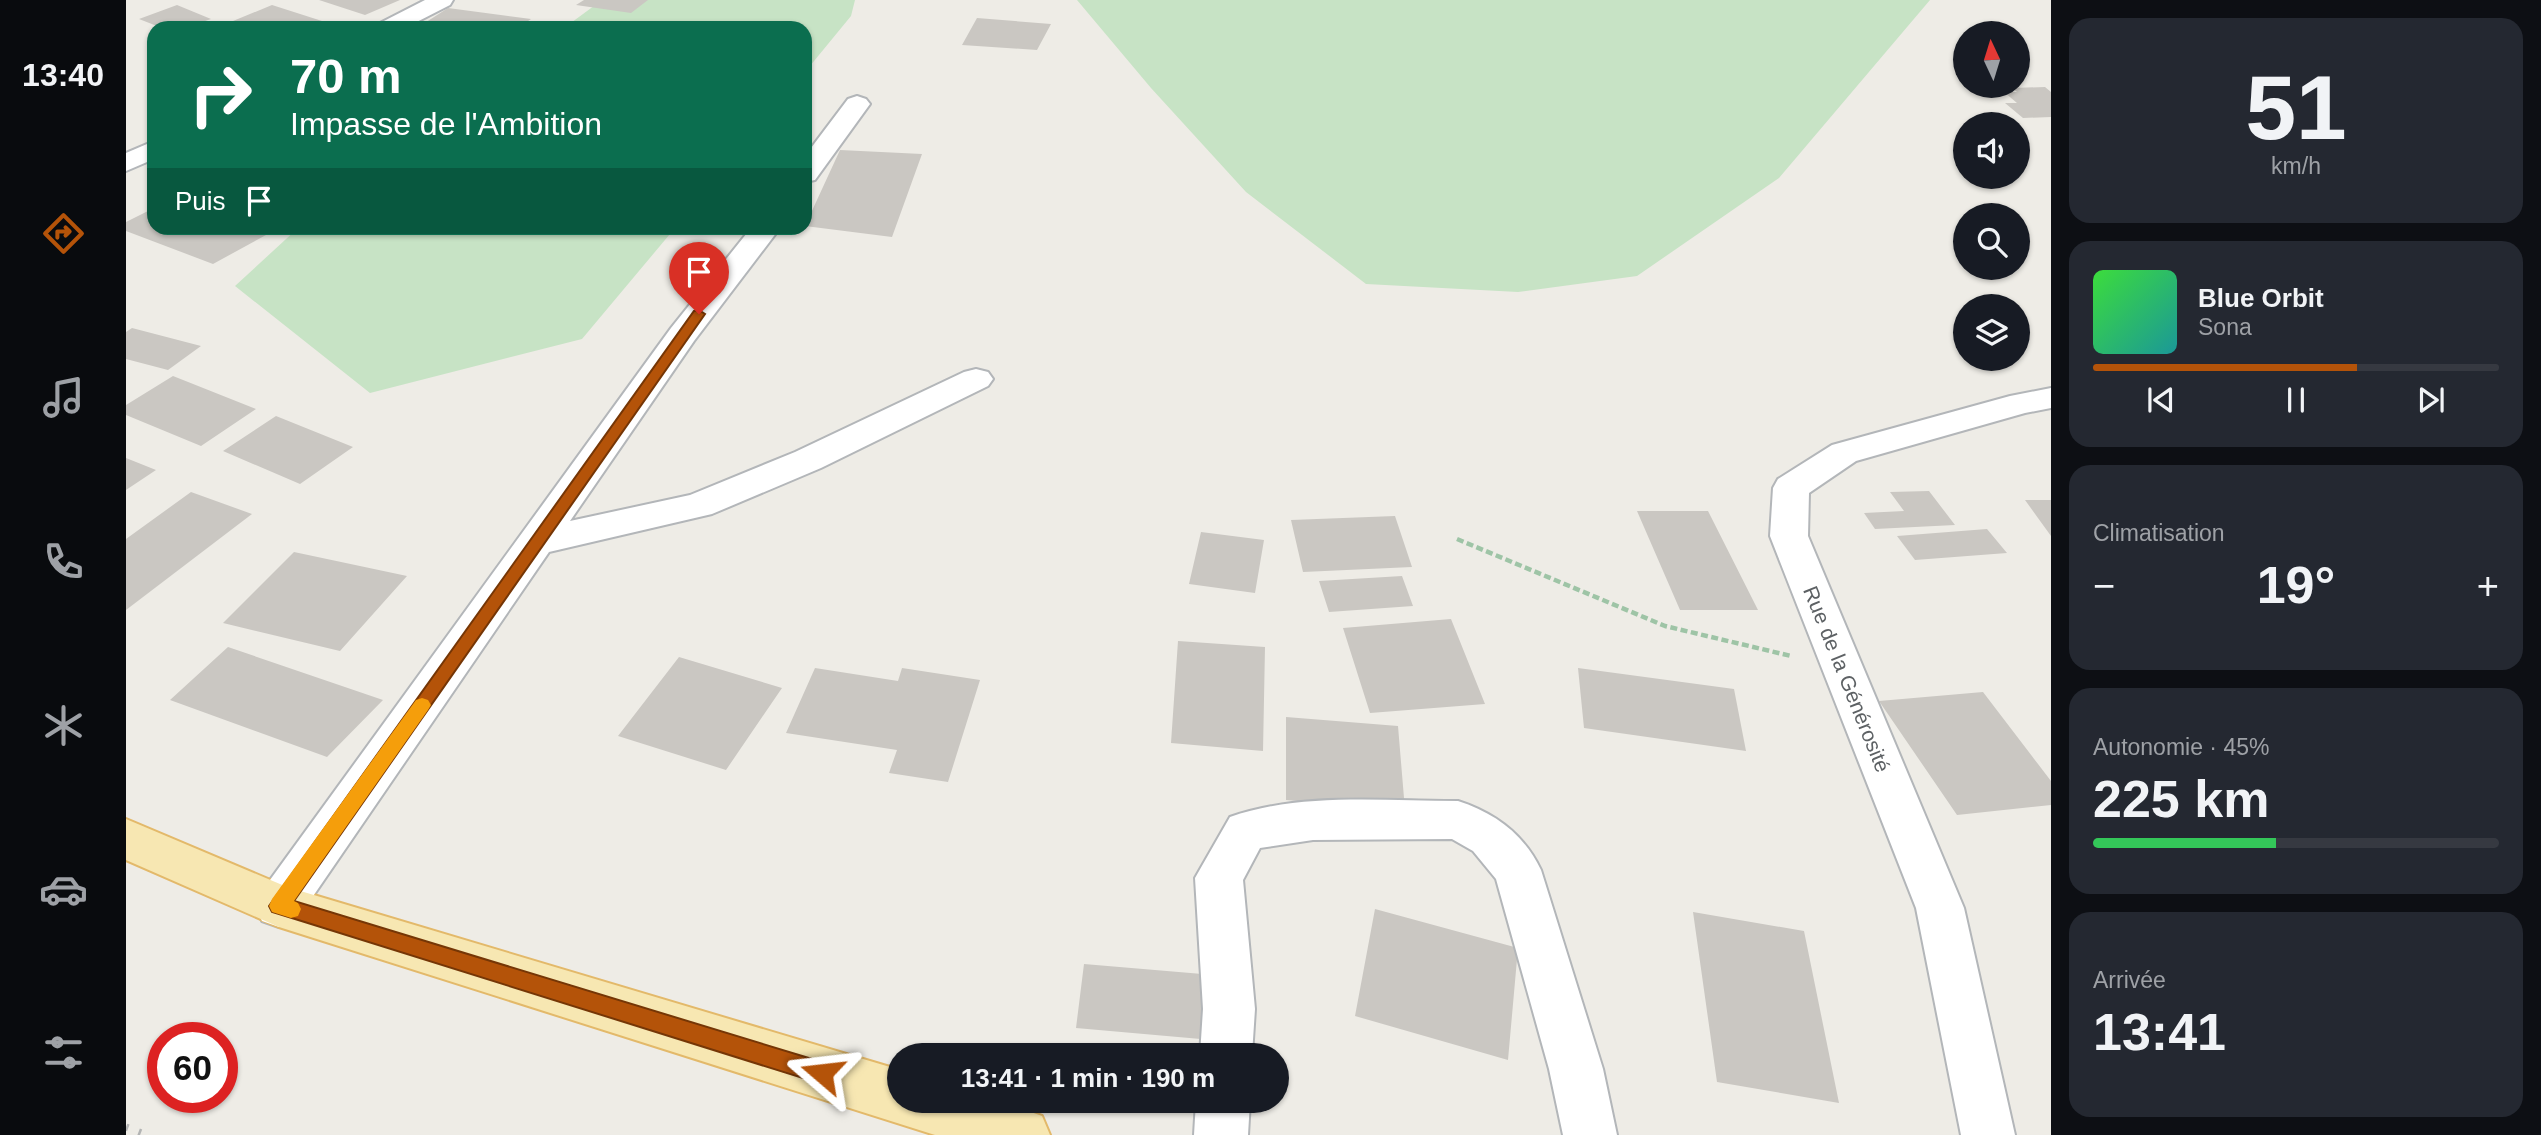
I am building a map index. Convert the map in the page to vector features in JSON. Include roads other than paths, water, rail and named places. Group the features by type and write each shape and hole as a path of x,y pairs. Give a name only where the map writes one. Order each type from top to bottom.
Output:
{"main road":[{"path":"126,839 279,906 887,1093"},
{"path":"951,1113 1023,1135"}],"street":[{"path":"402,21 442,0"},
{"path":"812,165 857,104"},
{"path":"126,163 147,152"},
{"path":"279,906 682,335 761,235"},
{"path":"539,541 699,505 808,460 976,379"},
{"name":"Rue de la Générosité","path":"1988,1135 1940,908 1789,536 1791,488 1844,453 2022,403 2051,398"},
{"path":"1227,1043 1229,1009 1219,878 1246,831 1313,821 1458,820 1489,837 1517,870 1576,1069 1590,1135"},
{"path":"1221,1135 1222,1113"}],"railway":[{"path":"126,1127 147,1135"}]}
